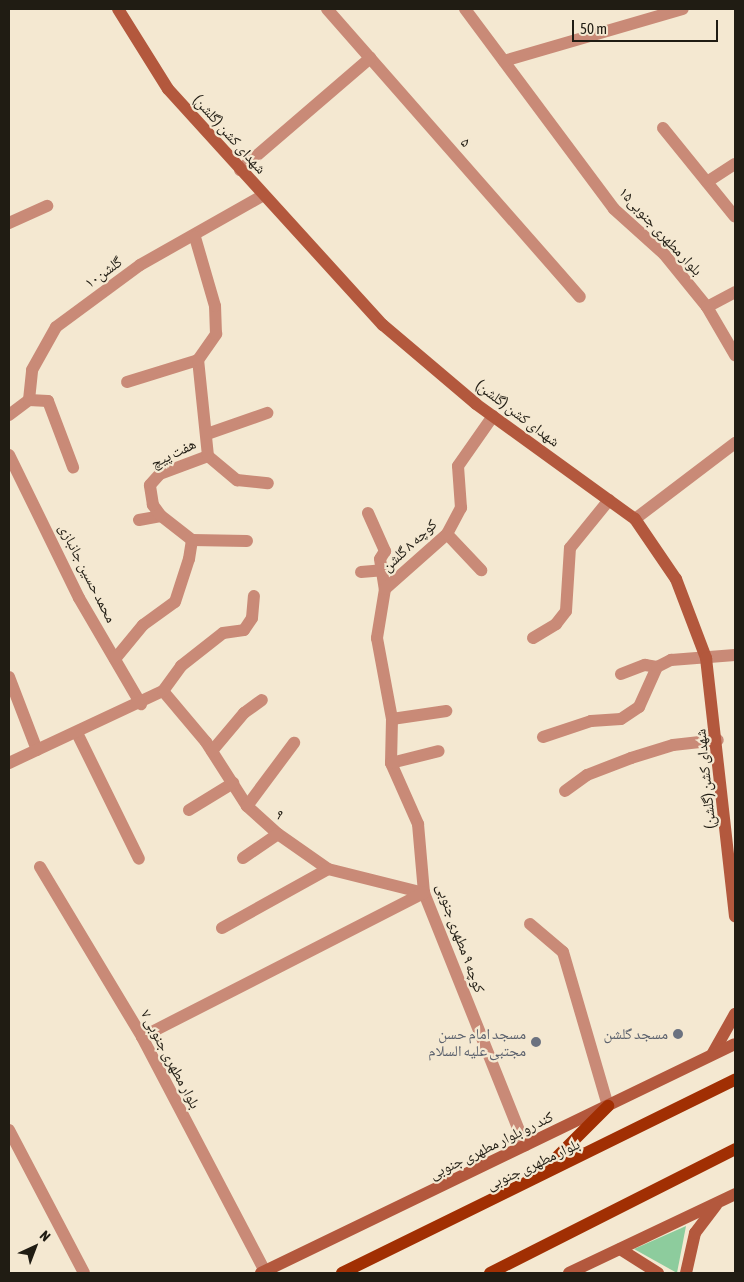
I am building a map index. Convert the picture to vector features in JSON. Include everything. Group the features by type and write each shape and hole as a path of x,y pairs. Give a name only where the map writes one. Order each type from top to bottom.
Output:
{"main road":[{"name":"بلوار مطهری جنوبی","path":"342,1273 532,1182 735,1080"},
{"path":"532,1182 608,1106"},
{"path":"490,1273 735,1149"}],"street":[{"name":"شهدای کشن (گلشن)","path":"118,9 168,89 262,196 383,325 493,416 635,520 676,580 706,658 718,740 735,916"},
{"name":"۵","path":"327,9 580,297"},
{"name":"بلوار مطهری جنوبی۱۵","path":"465,9 614,209 664,254 707,307 735,355"},
{"path":"504,61 683,9"},
{"path":"240,170 370,58"},
{"path":"663,128 735,217"},
{"path":"706,182 735,164"},
{"name":"گلشن۱۰","path":"29,400 32,370 56,327 140,265 195,237 262,196"},
{"path":"9,223 47,206"},
{"path":"127,382 198,360 216,334 215,306 195,237"},
{"path":"707,307 735,292"},
{"name":"هفت پیچ","path":"192,540 162,516 153,505 150,485 160,474 208,456 198,360"},
{"path":"9,415 29,400 48,401 73,466"},
{"path":"207,434 267,413"},
{"name":"کوچه ۸ گلشن","path":"385,589 448,534 460,508 458,466 493,416"},
{"path":"635,520 735,443"},
{"name":"محمد حسین جانبازی","path":"9,456 115,659 141,704"},
{"path":"208,456 236,480 268,483"},
{"path":"533,638 556,624 566,611 570,548 609,500"},
{"name":"کوچه ۹ مطهری جنوبی","path":"368,513 386,551 380,560 385,589 377,638 392,719 391,763 418,824 424,893 525,1146"},
{"path":"139,520 162,516"},
{"path":"448,534 481,570"},
{"path":"115,659 143,625 175,602 192,540 247,541"},
{"path":"361,572 382,570"},
{"path":"9,763 141,704 163,691 181,666 223,634 244,630 252,618 254,596"},
{"path":"621,674 645,665 657,667 671,660 735,655"},
{"path":"543,737 591,720 621,718 638,707 657,667"},
{"path":"9,677 37,750"},
{"name":"۹","path":"163,691 212,751 247,806 278,834 328,870 424,893"},
{"path":"212,751 244,713 262,700"},
{"path":"392,719 446,712"},
{"path":"77,732 139,859"},
{"path":"565,791 587,775 631,758 674,745 718,740"},
{"path":"247,806 294,743"},
{"path":"391,763 439,750"},
{"path":"189,810 233,783"},
{"path":"243,858 278,834"},
{"name":"۷ بلوار مطهری جنوبی","path":"40,867 142,1037 263,1272"},
{"path":"222,928 328,870"},
{"path":"142,1037 424,893"},
{"path":"530,924 563,952 608,1106"},
{"path":"711,1056 735,1014"},
{"name":"کند رو بلوار مطهری جنوبی","path":"263,1272 735,1044"},
{"path":"9,1130 84,1273"},
{"path":"569,1273 735,1194"},
{"path":"686,1273 694,1233 717,1204"},
{"path":"620,1249 658,1273"}],"green space":[{"path":"686,1226 677,1273 634,1249"}],"place":[{"name":"مسجد گلشن","path":"678,1034"},
{"name":"مسجد امام حسن مجتبی علیه السلام","path":"536,1042"}]}
